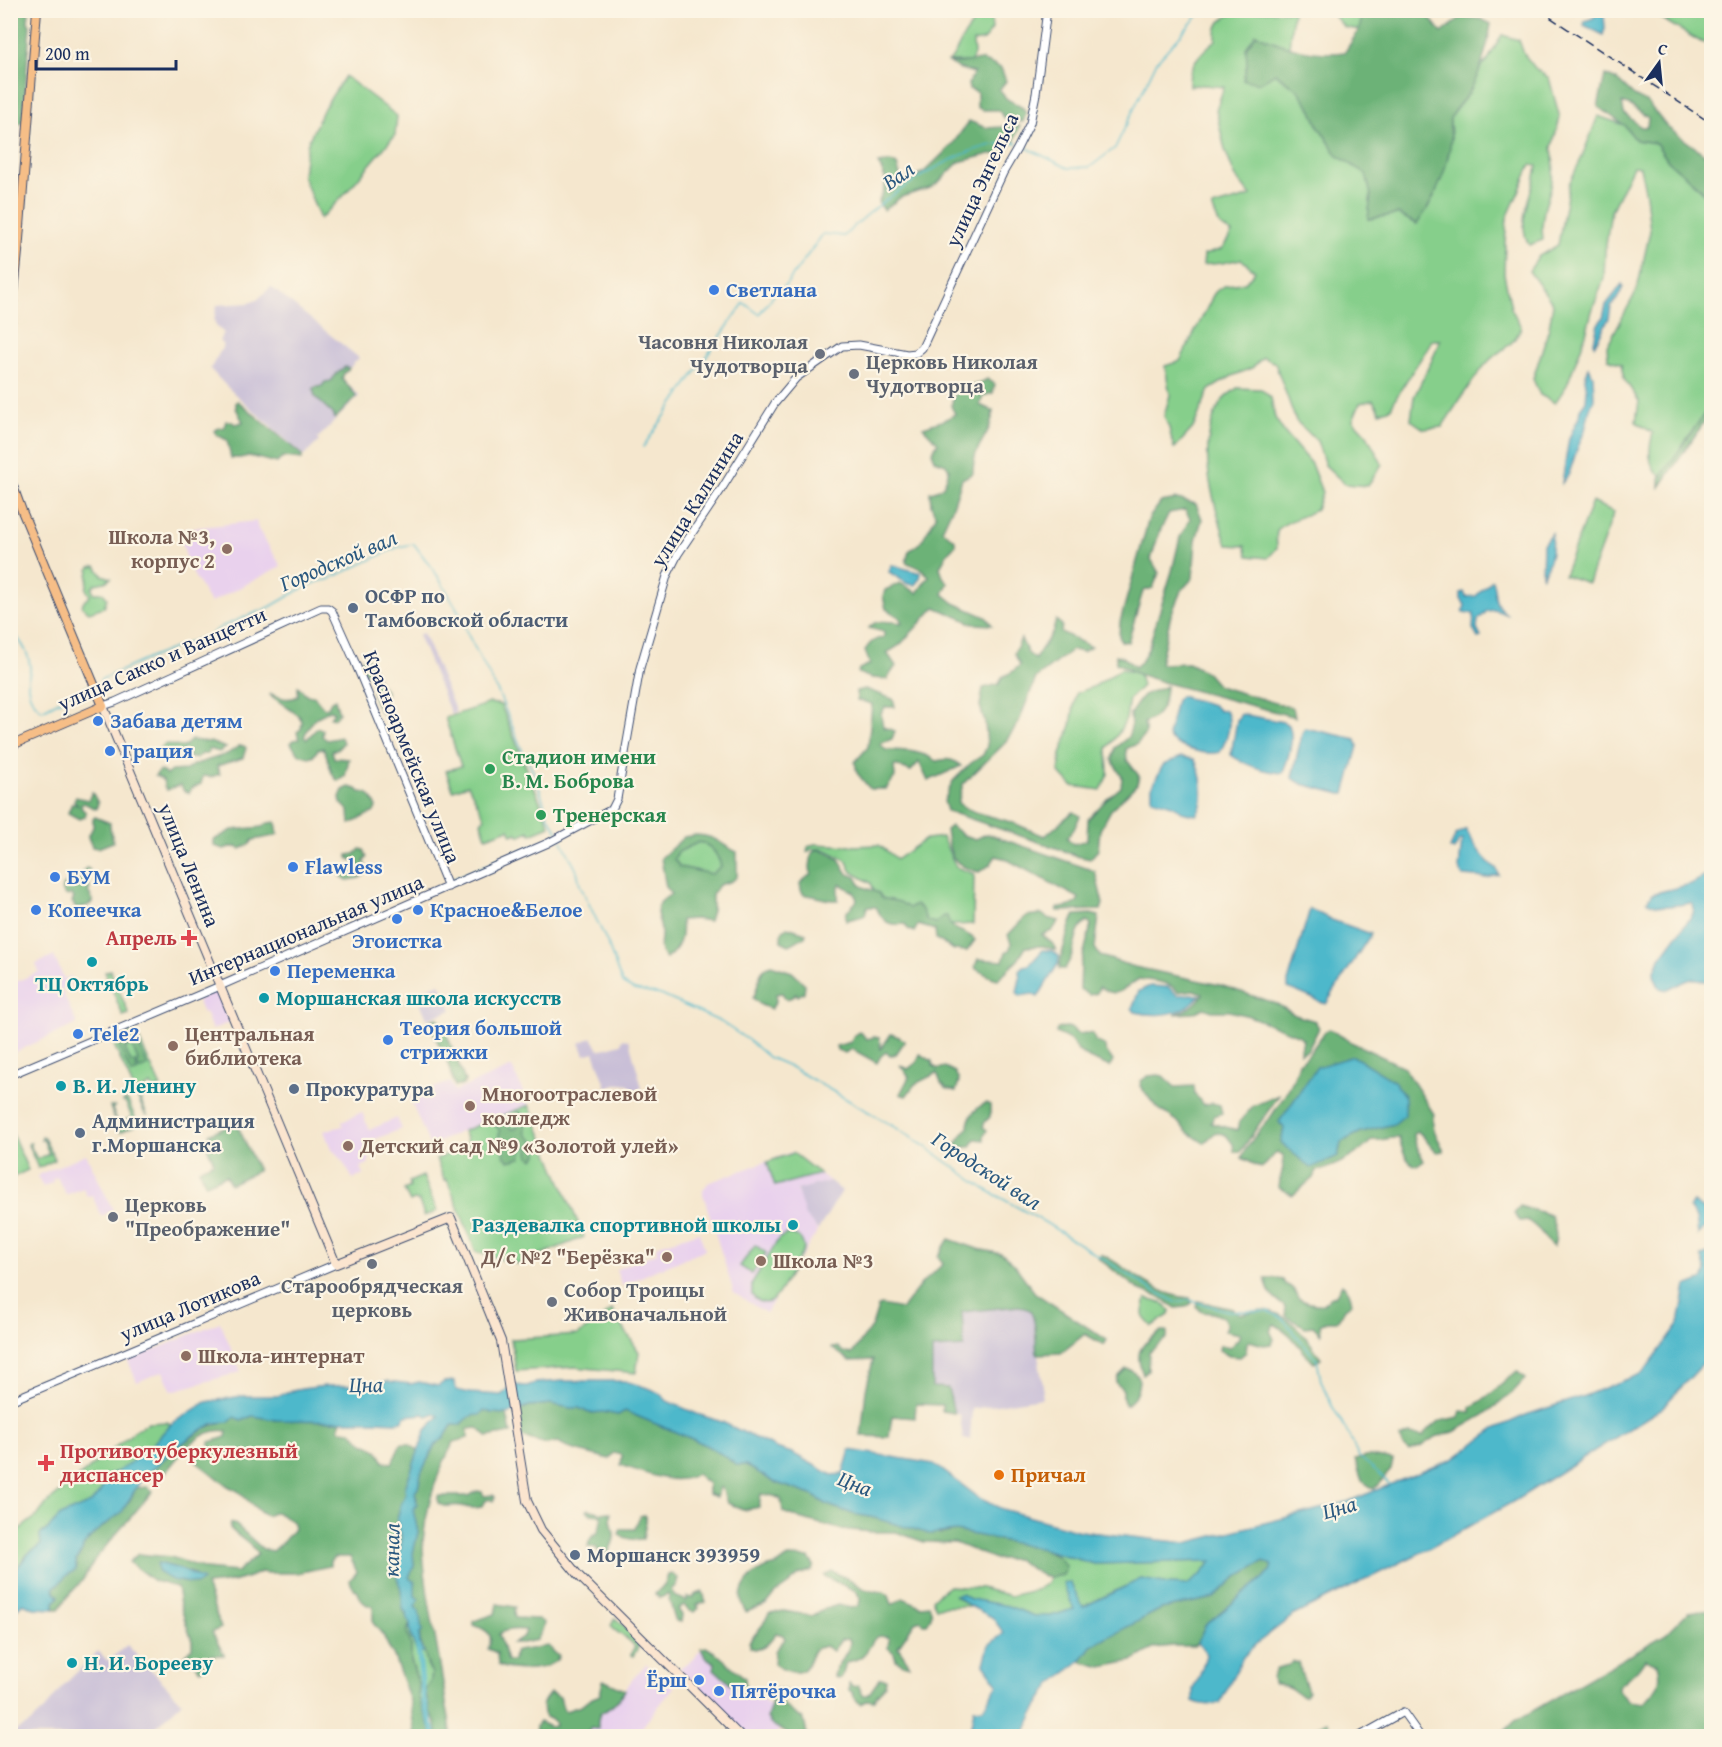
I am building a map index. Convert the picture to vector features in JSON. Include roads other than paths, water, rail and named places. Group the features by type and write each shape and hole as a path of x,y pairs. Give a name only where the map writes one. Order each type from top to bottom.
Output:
{"main road":[{"path":"10,332 37,10"},
{"name":"улица Ленина","path":"10,478 336,1264"},
{"name":"улица Сакко и Ванцетти","path":"10,746 103,706"},
{"name":"улица Лотикова","path":"336,1264 451,1218 498,1334 527,1501 532,1514 548,1540 578,1575 740,1737"}],"street":[{"name":"улица Энгельса","path":"916,352 927,340 1003,173 1030,123 1047,10"},
{"name":"улица Калинина","path":"612,809 617,799 640,668 667,576 678,554 775,403 796,378 842,346 859,345 907,354 916,352"},
{"name":"улица Сакко и Ванцетти","path":"103,706 321,608 328,608"},
{"name":"Красноармейская улица","path":"328,608 332,611 354,660 448,887"},
{"name":"Интернациональная улица","path":"10,1075 548,843 612,809"},
{"name":"улица Лотикова","path":"10,1401 336,1264"},
{"path":"1360,1737 1403,1712 1420,1737"}],"water":[{"path":"1598,13 1604,16 1603,35 1584,25 1585,21"},
{"path":"1622,284 1623,287 1617,299 1611,306 1609,318 1594,346 1598,324 1603,318 1606,305"},
{"path":"1589,367 1593,376 1594,399 1569,474 1562,483 1569,438 1579,417 1580,409 1586,401 1585,378"},
{"path":"1551,533 1551,555 1542,576 1543,544"},
{"path":"892,565 921,573 920,578 915,585 908,584 889,572"},
{"path":"1492,580 1495,599 1508,615 1495,610 1487,611 1478,620 1477,629 1481,637 1478,638 1473,629 1474,614 1463,612 1465,605 1461,599 1461,593 1464,592 1466,597 1476,596"},
{"path":"1180,696 1213,705 1219,711 1225,710 1229,726 1220,752 1208,753 1192,750 1177,744 1168,736 1176,700"},
{"path":"1241,714 1289,725 1291,743 1283,773 1256,767 1231,755 1237,720"},
{"path":"1305,728 1356,739 1358,746 1345,794 1302,784 1292,778"},
{"path":"1181,757 1194,759 1199,772 1202,795 1196,815 1185,813 1172,805 1152,799 1152,787 1163,765"},
{"path":"1466,829 1478,850 1496,868 1499,875 1487,878 1463,876 1459,869 1462,840 1454,850 1450,848 1456,835"},
{"path":"1711,873 1711,985 1695,979 1684,981 1668,990 1660,988 1654,972 1660,958 1693,914 1694,907 1691,903 1663,906 1647,901 1652,894 1691,884"},
{"path":"1310,909 1332,920 1371,934 1326,1004 1288,988"},
{"path":"1043,950 1052,951 1059,956 1058,964 1038,997 1032,994 1020,996 1017,992 1020,979 1019,970 1029,965"},
{"path":"1150,986 1168,987 1178,995 1200,996 1190,1005 1176,1012 1148,1014 1135,1012 1132,1008 1139,991"},
{"path":"1353,1056 1394,1081 1405,1097 1405,1115 1394,1124 1361,1132 1341,1142 1338,1156 1311,1168 1281,1143 1284,1128 1279,1122 1317,1067"},
{"path":"1693,1203 1711,1212 1711,1232 1705,1228 1698,1235 1696,1218 1689,1208"},
{"name":"Цна","path":"1711,1248 1711,1350 1701,1366 1661,1409 1516,1500 1430,1548 1294,1615 1243,1657 1220,1703 1206,1705 1193,1701 1193,1689 1206,1655 1197,1643 1205,1626 1270,1572 1272,1565 1264,1561 1235,1578 1214,1598 1161,1609 1091,1646 1080,1661 1051,1685 1023,1736 969,1736 974,1709 983,1708 998,1684 984,1664 989,1645 1004,1633 992,1617 955,1595 961,1594 970,1599 1008,1606 1034,1616 1051,1616 1074,1609 1063,1584 1070,1582 1083,1607 1141,1579 1187,1585 1201,1575 1212,1561 1094,1564 1043,1549 956,1531 930,1534 853,1514 828,1505 812,1495 774,1482 746,1465 736,1465 702,1443 625,1411 618,1415 603,1412 589,1413 579,1408 551,1404 529,1406 507,1414 484,1410 480,1415 468,1417 460,1425 452,1425 444,1438 435,1445 421,1473 415,1492 417,1504 413,1510 418,1532 413,1553 414,1566 409,1577 415,1582 415,1596 419,1599 415,1607 419,1611 422,1631 419,1635 420,1645 424,1652 417,1653 410,1623 403,1609 401,1589 396,1574 402,1539 397,1519 406,1494 405,1488 426,1430 439,1416 435,1414 428,1417 424,1414 406,1416 402,1421 396,1422 276,1420 253,1416 241,1420 234,1417 228,1422 214,1423 176,1448 148,1473 122,1512 94,1533 83,1546 76,1560 76,1570 54,1587 59,1596 54,1602 54,1609 34,1608 23,1603 11,1614 12,1572 29,1553 41,1545 40,1535 60,1516 91,1503 110,1474 117,1472 138,1457 171,1424 206,1402 242,1396 278,1396 302,1389 367,1385 387,1381 411,1384 419,1382 438,1386 444,1382 455,1381 456,1390 501,1395 513,1385 527,1386 535,1383 563,1381 625,1381 651,1389 661,1394 667,1401 792,1453 832,1475 843,1474 850,1450 934,1464 981,1499 1002,1509 1080,1531 1186,1543 1347,1502 1453,1459 1495,1429 1526,1415 1643,1373 1679,1324 1686,1286 1704,1279 1706,1270 1701,1256 1708,1254"},
{"path":"158,1563 180,1569 203,1580 197,1584 172,1580 159,1573"}],"waterway":[{"name":"Вал","path":"1021,145 1068,168 1090,167 1115,148 1157,61 1203,10"},
{"name":"Вал","path":"643,447 744,303 759,314 774,295 785,286 823,234 844,236 900,190 949,161 996,144 1017,143"},
{"name":"Городской вал","path":"211,634 221,627 270,607 301,589 327,580 398,547 414,544 437,575 460,614 535,775 548,816 558,831"},
{"name":"Городской вал","path":"10,629 28,656 30,669 28,690 33,701 42,710 88,686"},
{"name":"Городской вал","path":"100,680 203,637"},
{"name":"Городской вал","path":"562,841 577,871 580,885 607,942 622,983 634,990 661,995 721,1022 768,1057 789,1066 898,1129 985,1189 1046,1223 1154,1291 1176,1302 1189,1300 1228,1311 1268,1311 1282,1318 1317,1360 1321,1381 1359,1457 1391,1486"},
{"path":"453,879 541,842"},
{"path":"1705,1362 1712,1370"},
{"name":"канал","path":"418,1647 424,1702 434,1736"}],"railway":[{"path":"1539,10 1712,124"}],"place":[{"name":"Светлана","path":"714,290"},
{"name":"Часовня Николая Чудотворца","path":"820,354"},
{"name":"Церковь Николая Чудотворца","path":"854,374"},
{"name":"Школа №3, корпус 2","path":"227,549"},
{"name":"ОСФР по Тамбовской области","path":"353,608"},
{"name":"Забава детям","path":"98,721"},
{"name":"Грация","path":"110,751"},
{"name":"Стадион имени В. М. Боброва","path":"490,769"},
{"name":"Тренерская","path":"541,815"},
{"name":"Flawless","path":"293,867"},
{"name":"БУМ","path":"55,877"},
{"name":"Копеечка","path":"36,910"},
{"name":"Красное&Белое","path":"418,910"},
{"name":"Эгоистка","path":"397,919"},
{"name":"Апрель","path":"189,938"},
{"name":"ТЦ Октябрь","path":"92,962"},
{"name":"Переменка","path":"275,971"},
{"name":"Моршанская школа искусств","path":"264,998"},
{"name":"Tele2","path":"78,1034"},
{"name":"Теория большой стрижки","path":"388,1040"},
{"name":"Центральная библиотека","path":"173,1046"},
{"name":"В. И. Ленину","path":"61,1086"},
{"name":"Прокуратура","path":"294,1089"},
{"name":"Многоотраслевой колледж","path":"470,1106"},
{"name":"Администрация г.Моршанска","path":"80,1133"},
{"name":"Детский сад №9 «Золотой улей»","path":"348,1146"},
{"name":"Церковь \"Преображение\"","path":"113,1217"},
{"name":"Раздевалка спортивной школы","path":"793,1225"},
{"name":"Д/с №2 \"Берёзка\"","path":"667,1257"},
{"name":"Школа №3","path":"761,1261"},
{"name":"Старообрядческая церковь","path":"372,1264"},
{"name":"Собор Троицы Живоначальной","path":"552,1302"},
{"name":"Школа-интернат","path":"186,1356"},
{"name":"Противотуберкулезный диспансер","path":"46,1463"},
{"name":"Причал","path":"999,1475"},
{"name":"Моршанск 393959","path":"575,1555"},
{"name":"Н. И. Борееву","path":"72,1663"},
{"name":"Ёрш","path":"699,1680"},
{"name":"Пятёрочка","path":"719,1691"}]}
